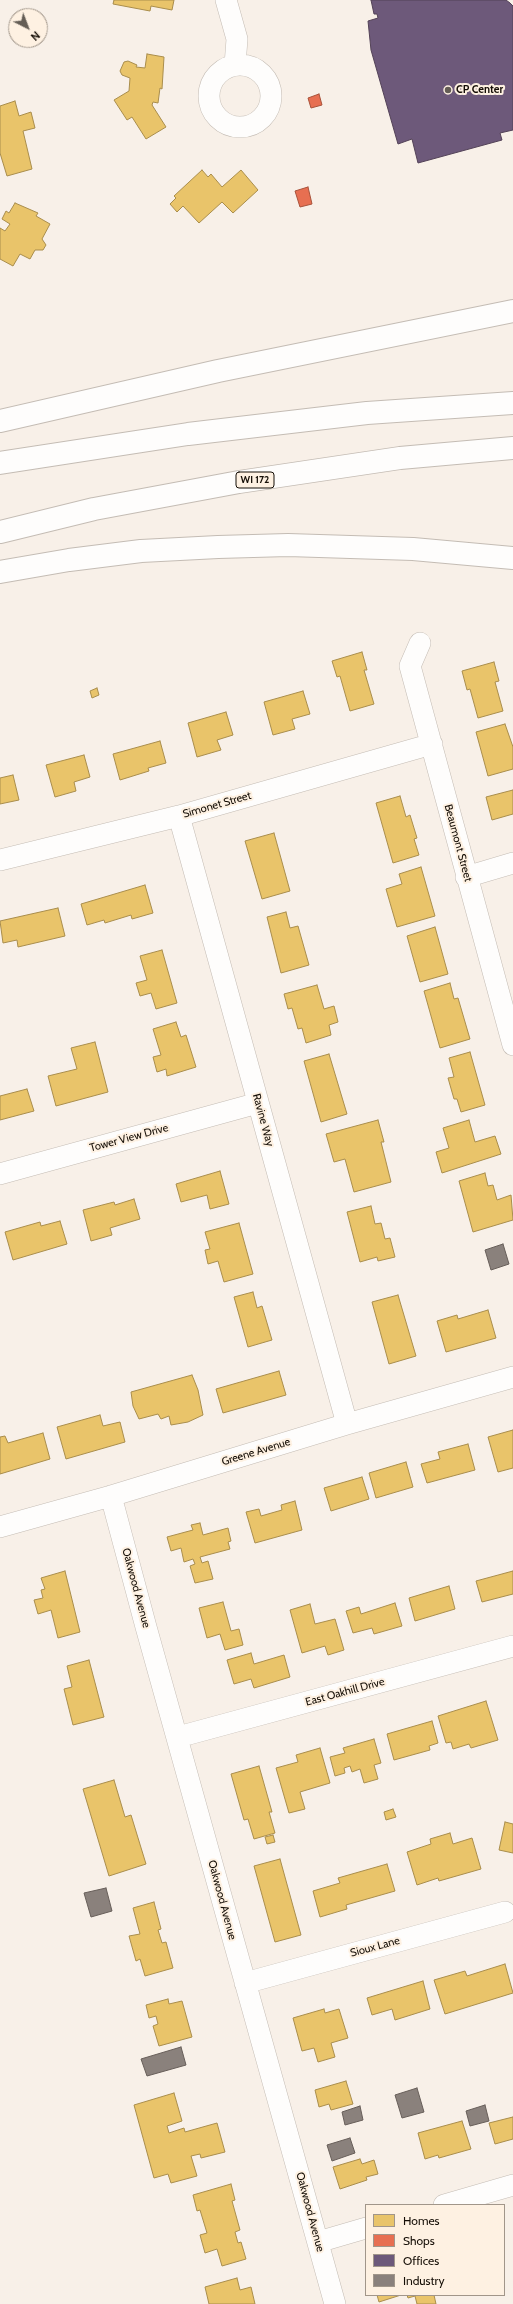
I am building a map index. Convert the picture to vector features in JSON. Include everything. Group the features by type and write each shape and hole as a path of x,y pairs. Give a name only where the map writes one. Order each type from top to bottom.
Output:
{"highway":[{"path":"0,421 218,371 513,311"},
{"path":"0,463 188,434 367,413 513,402"},
{"name":"WI 172","path":"0,532 94,509 239,482 400,458 513,448"},
{"path":"0,572 69,560 133,552 288,545 413,549 513,558"}],"street":[{"path":"226,0 237,39 235,65"},
{"name":"Beaumont Street","path":"420,643 410,666 432,744 466,877 513,1045"},
{"name":"Simonet Street","path":"0,860 179,816 432,744"},
{"name":"Ravine Way","path":"179,816 347,1424"},
{"path":"466,877 513,863"},
{"name":"Tower View Drive","path":"0,1174 258,1103"},
{"name":"Greene Avenue","path":"0,1527 112,1496 347,1424 513,1377"},
{"name":"Oakwood Avenue","path":"112,1496 245,1983 335,2304"},
{"name":"East Oakhill Drive","path":"178,1737 513,1646"},
{"name":"Sioux Lane","path":"245,1983 505,1912"},
{"path":"447,2204 513,2185"},
{"path":"318,2242 365,2228"}],"building: Homes":[{"path":"114,0 174,0 172,10 151,6 150,11 113,4"},
{"path":"147,54 164,57 162,89 160,88 158,103 153,102 152,105 166,127 146,139 132,117 127,120 114,100 129,91 130,78 122,75 120,71 124,62 128,61 137,65 136,67 145,68"},
{"path":"15,101 19,116 31,112 35,128 23,131 32,169 7,176 0,153 0,106"},
{"path":"202,170 208,177 211,174 222,187 241,170 258,190 233,213 222,202 199,223 183,206 177,212 170,204 176,198 174,196"},
{"path":"15,203 38,213 36,216 50,224 42,239 46,245 43,250 35,250 30,259 20,254 13,266 0,259 0,228 5,231 10,224 2,219 6,211 9,213"},
{"path":"362,652 367,670 364,670 374,704 350,711 340,676 337,677 332,661"},
{"path":"494,662 499,681 495,682 503,711 478,718 470,689 467,690 462,671"},
{"path":"97,688 99,695 92,698 90,691"},
{"path":"303,691 310,714 292,719 295,729 273,735 264,702"},
{"path":"226,712 233,735 217,740 221,750 197,757 188,723"},
{"path":"505,724 513,747 513,769 488,776 476,732"},
{"path":"160,741 166,763 148,768 149,771 120,780 113,754"},
{"path":"84,755 90,777 74,782 76,791 55,797 46,765"},
{"path":"13,775 19,800 0,804 0,778"},
{"path":"513,790 513,814 492,820 486,797"},
{"path":"400,796 406,817 410,815 417,838 414,839 419,855 393,863 376,803"},
{"path":"274,833 290,891 262,899 245,841"},
{"path":"421,867 435,916 397,927 386,889 402,884 399,874"},
{"path":"145,885 153,913 132,919 131,915 105,923 104,920 87,925 81,904"},
{"path":"58,908 65,936 18,947 17,940 3,943 0,921"},
{"path":"286,912 290,928 298,926 309,965 281,973 267,917"},
{"path":"435,927 448,974 420,982 407,936"},
{"path":"162,950 177,1003 156,1009 151,993 140,996 136,983 147,980 140,956"},
{"path":"450,983 454,999 458,998 470,1039 440,1048 424,991"},
{"path":"317,985 324,1009 334,1006 338,1022 329,1025 331,1035 306,1043 302,1028 298,1029 292,1008 288,1009 284,994"},
{"path":"176,1022 181,1037 186,1035 196,1067 167,1076 166,1069 157,1072 153,1057 161,1055 153,1029"},
{"path":"95,1042 108,1092 56,1106 48,1076 77,1069 71,1048"},
{"path":"470,1052 485,1105 461,1112 457,1099 454,1099 448,1078 454,1077 449,1058"},
{"path":"329,1054 347,1114 321,1122 304,1061"},
{"path":"27,1089 34,1111 0,1120 0,1096"},
{"path":"378,1120 384,1142 381,1142 391,1182 354,1192 345,1159 334,1162 326,1134"},
{"path":"469,1120 475,1142 495,1136 501,1154 442,1173 436,1152 449,1148 443,1128"},
{"path":"220,1171 229,1204 210,1209 207,1195 181,1202 176,1184"},
{"path":"485,1173 488,1186 493,1185 497,1200 511,1195 513,1220 473,1232 459,1181"},
{"path":"134,1199 140,1219 110,1228 112,1235 91,1241 83,1210 114,1202 115,1205"},
{"path":"371,1206 375,1224 381,1223 385,1239 390,1238 395,1257 378,1261 377,1257 360,1262 347,1212"},
{"path":"60,1221 67,1244 13,1260 5,1232 40,1222 41,1226"},
{"path":"239,1223 253,1274 224,1282 218,1261 208,1264 205,1250 210,1249 205,1232"},
{"path":"253,1292 257,1308 262,1306 272,1340 248,1347 234,1297"},
{"path":"398,1295 416,1356 389,1364 372,1302"},
{"path":"488,1310 496,1338 446,1352 437,1321 457,1315 458,1319"},
{"path":"279,1371 286,1395 223,1413 216,1389"},
{"path":"192,1375 198,1390 203,1415 188,1422 171,1425 169,1416 161,1419 158,1414 139,1419 133,1406 131,1392"},
{"path":"100,1415 103,1426 120,1422 125,1442 66,1459 57,1427"},
{"path":"513,1430 513,1468 498,1472 488,1437"},
{"path":"43,1433 50,1459 0,1474 0,1437 5,1436 8,1443"},
{"path":"468,1444 475,1470 427,1483 421,1464 440,1459 438,1452"},
{"path":"406,1462 413,1487 376,1498 369,1473"},
{"path":"362,1477 369,1499 331,1511 324,1488"},
{"path":"295,1501 302,1530 255,1543 246,1512 259,1509 261,1516 282,1510 281,1505"},
{"path":"200,1523 203,1535 228,1528 231,1541 228,1542 230,1549 200,1557 202,1563 208,1561 213,1579 195,1583 190,1566 195,1564 193,1559 184,1562 181,1548 171,1551 167,1537 193,1530 191,1525"},
{"path":"65,1571 80,1632 58,1638 51,1610 38,1614 34,1600 43,1598 41,1590 45,1589 41,1578"},
{"path":"513,1571 513,1594 482,1602 476,1581"},
{"path":"449,1586 455,1609 415,1621 409,1598"},
{"path":"223,1602 231,1631 239,1629 243,1645 225,1650 220,1634 207,1638 199,1608"},
{"path":"395,1603 402,1626 374,1634 372,1628 353,1633 346,1611 359,1607 361,1614"},
{"path":"310,1604 315,1624 335,1619 344,1650 328,1655 325,1646 302,1653 290,1610"},
{"path":"251,1653 254,1664 284,1655 290,1677 254,1688 251,1679 234,1684 227,1660"},
{"path":"89,1660 104,1717 73,1725 64,1689 72,1687 67,1666"},
{"path":"486,1701 498,1740 471,1748 469,1744 453,1749 451,1742 446,1743 438,1716"},
{"path":"432,1721 438,1743 429,1746 430,1750 394,1760 387,1734"},
{"path":"374,1739 381,1763 374,1765 378,1779 364,1783 360,1769 352,1772 350,1766 344,1768 345,1773 335,1776 330,1757 345,1753 343,1748"},
{"path":"320,1748 330,1783 300,1792 305,1809 289,1813 276,1768 298,1762 296,1755"},
{"path":"259,1766 272,1812 269,1812 275,1833 254,1839 248,1819 244,1820 231,1774"},
{"path":"114,1780 125,1817 131,1815 146,1864 109,1876 83,1789"},
{"path":"393,1809 396,1817 386,1820 384,1812"},
{"path":"505,1822 513,1824 513,1853 499,1850"},
{"path":"450,1833 453,1844 472,1838 481,1869 439,1881 438,1878 417,1885 407,1852 431,1844 430,1839"},
{"path":"273,1835 275,1842 267,1844 265,1837"},
{"path":"280,1859 301,1935 275,1942 254,1866"},
{"path":"387,1864 395,1891 346,1905 347,1909 320,1917 313,1891 340,1883 338,1878"},
{"path":"154,1902 161,1929 158,1930 162,1943 166,1942 173,1968 145,1976 140,1959 136,1961 129,1936 140,1934 133,1908"},
{"path":"505,1964 513,1993 445,2014 434,1980 465,1971 467,1976"},
{"path":"423,1981 430,2009 395,2020 392,2009 372,2015 367,1998"},
{"path":"168,1999 169,2004 182,2001 192,2037 159,2046 153,2026 158,2024 156,2016 149,2018 146,2005"},
{"path":"324,2009 325,2013 339,2009 348,2038 331,2043 335,2057 318,2062 314,2048 302,2051 293,2018"},
{"path":"346,2081 353,2104 331,2110 329,2104 319,2107 315,2090"},
{"path":"174,2093 182,2121 167,2126 169,2133 184,2128 185,2132 217,2123 225,2152 201,2158 200,2154 191,2156 197,2176 171,2183 168,2174 154,2178 134,2105"},
{"path":"513,2117 513,2139 495,2144 489,2123"},
{"path":"462,2121 471,2149 439,2158 438,2155 425,2159 418,2133"},
{"path":"360,2159 362,2164 374,2160 378,2174 366,2177 367,2180 340,2189 333,2167"},
{"path":"231,2184 235,2200 232,2201 240,2230 235,2232 238,2243 241,2242 246,2259 222,2266 217,2249 205,2253 200,2235 207,2233 200,2210 197,2211 193,2195"},
{"path":"237,2278 240,2290 251,2287 255,2304 209,2304 205,2287"},
{"path":"377,2296 398,2296 379,2302"},
{"path":"415,2296 434,2296 436,2304 417,2304"}],"building: Shops":[{"path":"319,94 322,105 311,108 308,98"},
{"path":"308,187 312,204 300,207 295,191"}],"building: Offices":[{"name":"CP Center","path":"371,0 506,0 510,3 513,6 513,130 500,133 502,140 418,163 412,139 398,144 371,50 368,21 378,18 377,14 374,14"}],"building: Industry":[{"path":"503,1244 509,1264 491,1270 485,1250"},
{"path":"106,1888 112,1911 91,1917 84,1893"},
{"path":"181,2047 186,2065 147,2076 141,2059"},
{"path":"417,2088 424,2112 402,2118 395,2095"},
{"path":"485,2105 489,2121 470,2126 466,2111"},
{"path":"360,2106 363,2120 345,2125 342,2112"},
{"path":"350,2138 355,2153 332,2161 327,2145"}],"place":[{"name":"CP Center","path":"448,90"}]}
